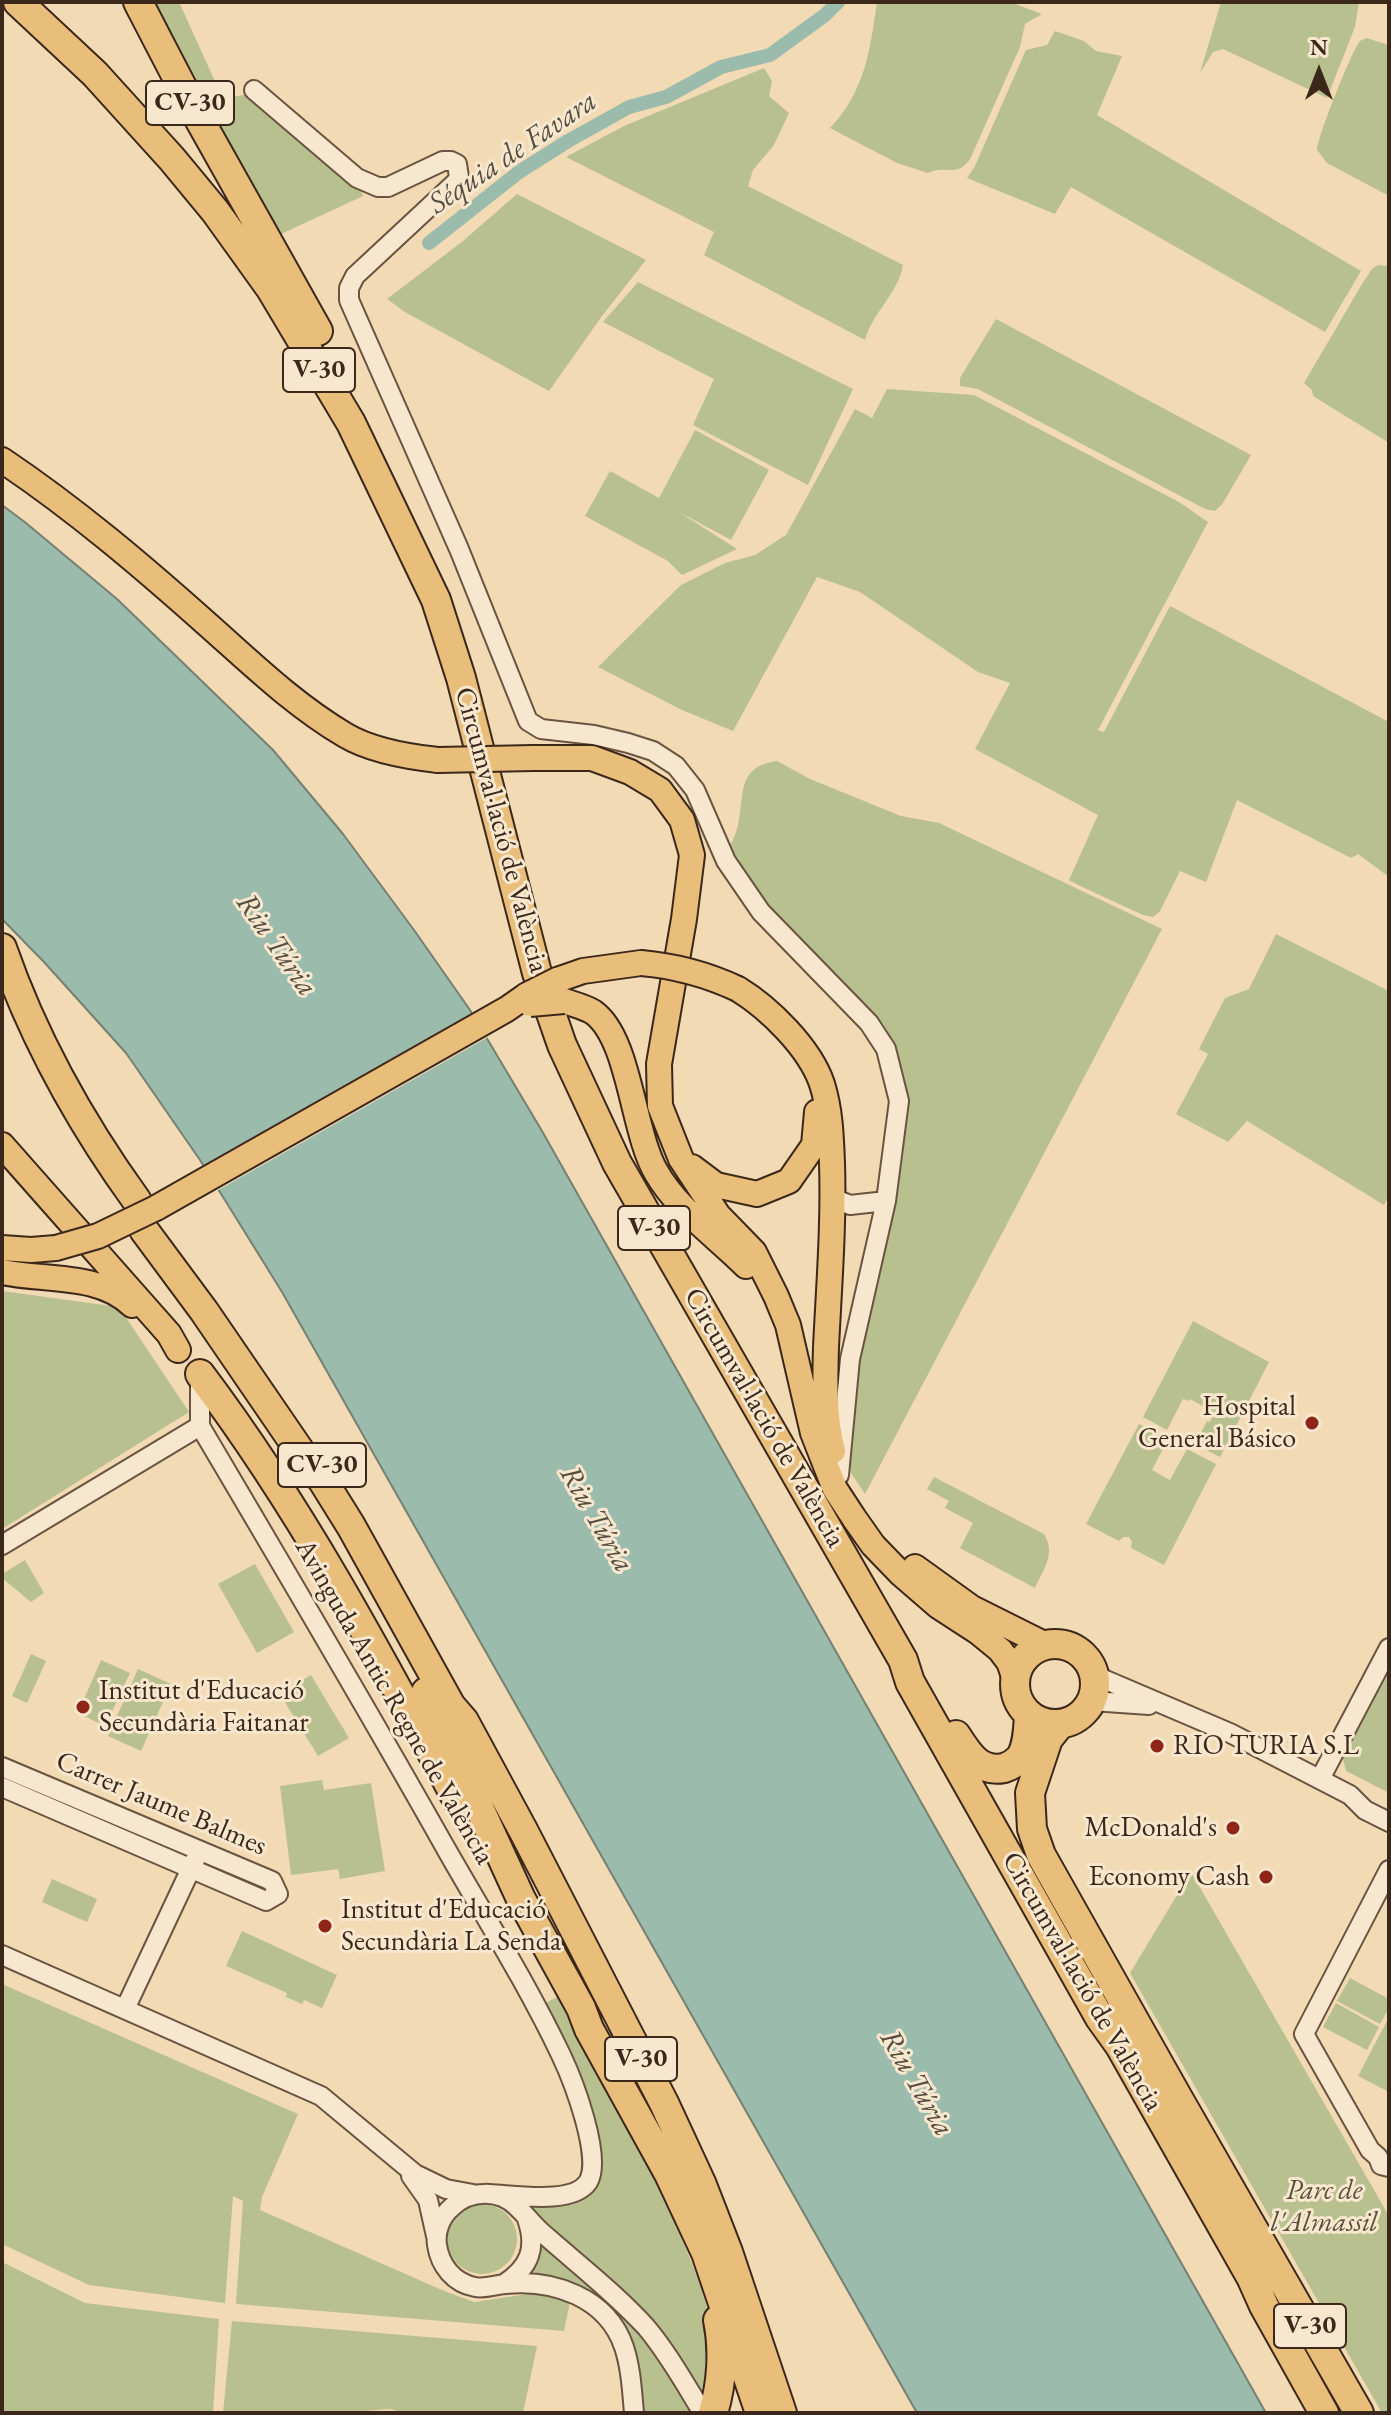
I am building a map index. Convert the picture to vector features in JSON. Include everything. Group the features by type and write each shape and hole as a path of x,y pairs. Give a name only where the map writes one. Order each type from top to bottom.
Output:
{"highway":[{"name":"Circumval·lació de València","path":"18,2 95,74 215,211 271,289 351,423 436,600 461,678 537,973 562,1045 617,1163 903,1660 910,1682 1251,2277 1324,2413"},
{"name":"CV-30","path":"138,2 230,176 365,416 413,521 436,600"},
{"name":"CV-30","path":"2,948 7,985 88,1130 143,1214 219,1312 332,1479 458,1702 464,1721"},
{"name":"V-30","path":"143,1214 213,1324 351,1526 523,1830 664,2103 702,2185 782,2413"},
{"path":"200,1374 248,1438 309,1533 529,1930 589,2029"},
{"path":"306,1460 399,1637 521,1899 581,2008 589,2029"},
{"path":"1046,1645 1071,1648 1088,1661 1093,1688 1081,1715 1060,1724 1045,1723 1029,1715 1018,1700 1015,1679 1018,1668 1025,1658 1046,1645"},
{"path":"903,1660 921,1676 966,1752 979,1765 990,1769 1012,1766 1021,1756 1027,1738 1029,1715"},
{"name":"Circumval·lació de València","path":"1060,1724 1048,1739 1030,1793 1032,1829 1041,1855 1359,2413"},
{"name":"V-30","path":"589,2029 669,2174 706,2253 760,2413"},
{"path":"692,2227 719,2327 722,2356 711,2409"},
{"path":"1251,2277 1272,2298 1311,2366 1343,2413"}],"main road":[{"path":"2,460 121,550 284,693 347,737 405,756 438,760 592,758 630,772 660,790 682,820 692,855 659,1064 660,1106 681,1159 718,1215 754,1252 776,1296 788,1325 813,1433 835,1489 873,1545 938,1606 1000,1650 1009,1662 1015,1679"},
{"path":"2,1248 56,1248 98,1236 185,1192 521,1002 560,991 583,971 641,963 698,972 738,989 761,1003 798,1041 821,1081 830,1122 833,1198 826,1369 828,1432 839,1475 857,1507 916,1568 972,1608 1046,1645"},
{"path":"560,991 593,1012 615,1039 640,1133 658,1176 685,1209 776,1296"},
{"path":"681,1159 716,1185 757,1194 789,1181 814,1145 818,1099 798,1041"},
{"path":"2,1145 169,1334 178,1350"},
{"path":"2,1272 107,1287 126,1299 200,1374"}],"street":[{"path":"254,90 357,178 378,187 388,187 443,161 457,164 459,177 456,182 355,276 349,288 349,300 459,549 528,721 541,729 594,735 628,743 653,751 676,766 695,790 726,861 761,912 869,1023 886,1049 899,1101 886,1201 850,1359 839,1475"},
{"path":"833,1198 850,1205 886,1201"},
{"path":"200,1374 200,1426"},
{"path":"2,1545 200,1426 248,1438"},
{"name":"Avinguda Antic Regne de València","path":"200,1426 388,1745 562,2057 588,2133 593,2160 589,2180 581,2190 569,2195 483,2194"},
{"path":"1320,1779 1389,1648"},
{"path":"1093,1688 1135,1703 1181,1710"},
{"path":"1093,1688 1181,1710 1350,1795 1365,1810 1389,1822"},
{"name":"Carrer Jaume Balmes","path":"2,1767 272,1881 278,1894 266,1901 2,1787"},
{"path":"125,2009 199,1850"},
{"path":"1385,2158 1370,2150 1304,2034 1389,1870"},
{"path":"2,1955 321,2096 403,2165 431,2183 446,2189 504,2197 647,2328 711,2409"},
{"path":"403,2165 428,2200 439,2255 446,2269 458,2280 473,2287 489,2288 504,2284 549,2285 571,2291 599,2309 615,2328 623,2345 634,2413"},
{"path":"437,2239 440,2223 448,2210 460,2200 483,2194"},
{"path":"504,2284 527,2263 532,2248 526,2217"}],"green space":[{"path":"154,2 179,2 223,99 248,94 306,147 357,182 363,196 277,236 209,115"},
{"path":"877,2 1010,2 1042,14 1025,24 1020,47 971,157 962,168 928,173 897,163 830,128 851,99 864,69"},
{"path":"1221,2 1359,2 1355,27 1327,98 1223,49 1213,52 1200,73"},
{"path":"1055,31 1084,41 1096,51 1122,56 1097,115 1361,271 1325,332 1071,187 1055,214 967,178 1026,50 1047,45"},
{"path":"1366,38 1389,45 1389,196 1327,163 1317,150 1350,59 1360,41"},
{"path":"764,68 772,81 769,96 789,113 774,145 753,170 748,186 903,265 896,285 865,340 704,255 714,232 566,157 624,126"},
{"path":"517,194 646,260 549,391 405,312 387,299 463,241"},
{"path":"1378,265 1389,266 1389,443 1313,396 1312,390 1304,383 1362,284"},
{"path":"638,282 853,389 808,485 693,425 714,379 603,322"},
{"path":"996,319 1251,455 1223,503 1215,511 1205,509 978,389 960,386 960,378"},
{"path":"887,389 974,395 1179,502 1208,522 1098,730 1104,732 1170,606 1389,722 1389,877 1358,854 1351,858 1237,800 1206,882 1180,871 1160,911 1153,917 1078,885 1069,880 1098,815 975,749 1010,683 978,672 860,592 817,577 733,731 682,710 598,667 681,585 725,563 755,555 786,535 855,409 872,418"},
{"path":"695,430 769,470 731,540 679,512 737,549 682,575 668,561 585,516 610,471 659,498"},
{"path":"777,761 810,779 901,816 939,823 1162,929 865,1494 851,1473 849,1462 858,1358 905,1100 883,1029 840,977 806,949 771,913 729,849 737,828 748,776 764,764"},
{"path":"1276,934 1389,991 1389,1195 1384,1205 1247,1121 1228,1142 1176,1114 1208,1054 1199,1049 1225,998 1249,989"},
{"path":"2,1291 119,1307 189,1412 2,1529"},
{"path":"1193,1321 1269,1362 1220,1457 1195,1444 1214,1412 1190,1399 1183,1399 1167,1430 1143,1417"},
{"path":"1139,1424 1168,1439 1152,1470 1170,1480 1187,1449 1216,1464 1164,1565 1131,1548 1129,1537 1119,1541 1086,1524"},
{"path":"934,1477 1044,1534 1049,1555 1035,1588 960,1548 973,1523 945,1508 949,1501 927,1489"},
{"path":"25,1560 44,1593 31,1602 2,1578 2,1574"},
{"path":"255,1564 294,1632 257,1653 218,1584"},
{"path":"31,1654 46,1661 27,1703 12,1696"},
{"path":"101,1660 130,1673 105,1726 78,1713"},
{"path":"1389,1668 1389,1793 1346,1771 1343,1759"},
{"path":"138,1669 171,1684 141,1751 108,1736"},
{"path":"311,1675 349,1738 318,1756 280,1694"},
{"path":"322,1780 324,1790 371,1783 385,1871 340,1879 338,1869 291,1875 280,1786"},
{"name":"Parc de l'Almassil","path":"1191,1872 1389,2216 1389,2413 1382,2413 1130,1973"},
{"path":"52,1879 97,1899 87,1922 42,1902"},
{"path":"242,1931 337,1975 322,2008 286,1997 287,1993 226,1966"},
{"path":"1350,1978 1389,1999 1389,2008 1380,2024 1337,2001"},
{"path":"2,1984 298,2114 262,2197 260,2210 474,2302 535,2293 570,2302 564,2331 236,2304 243,2201 233,2196 225,2303 89,2285 2,2244"},
{"path":"557,1997 640,2148 698,2279 710,2327 706,2403 539,2223 528,2203 597,2179 542,2005"},
{"path":"1336,2003 1379,2027 1367,2050 1323,2027"},
{"path":"1389,2017 1389,2092 1358,2076"},
{"path":"482,2204 507,2214 517,2239 507,2264 482,2274 457,2264 447,2239 457,2214"},
{"path":"539,2241 584,2277 650,2343 696,2413 641,2413 613,2316 525,2278"},
{"path":"2,2262 85,2303 219,2319 213,2413 2,2413"},
{"path":"232,2321 537,2346 523,2413 405,2413 389,2409 342,2413 223,2413"}],"water":[{"name":"Riu Túria","path":"2,505 117,599 273,750 343,834 470,1010 542,1131 1266,2413 917,2413 282,1292 200,1160 126,1053 2,919"}],"pier":[{"path":"475,1011 490,1036 215,1192 200,1167"}],"waterway":[{"name":"Séquia de Favara","path":"429,243 519,172 568,141 629,107 666,97 721,67 770,55 838,2"}],"place":[{"name":"Hospital General Básico","path":"1312,1423"},
{"name":"Institut d'Educació Secundària Faitanar","path":"83,1707"},
{"name":"RIO TURIA S.L","path":"1157,1746"},
{"name":"McDonald's","path":"1233,1828"},
{"name":"Economy Cash","path":"1266,1877"},
{"name":"Institut d'Educació Secundària La Senda","path":"325,1926"}]}
